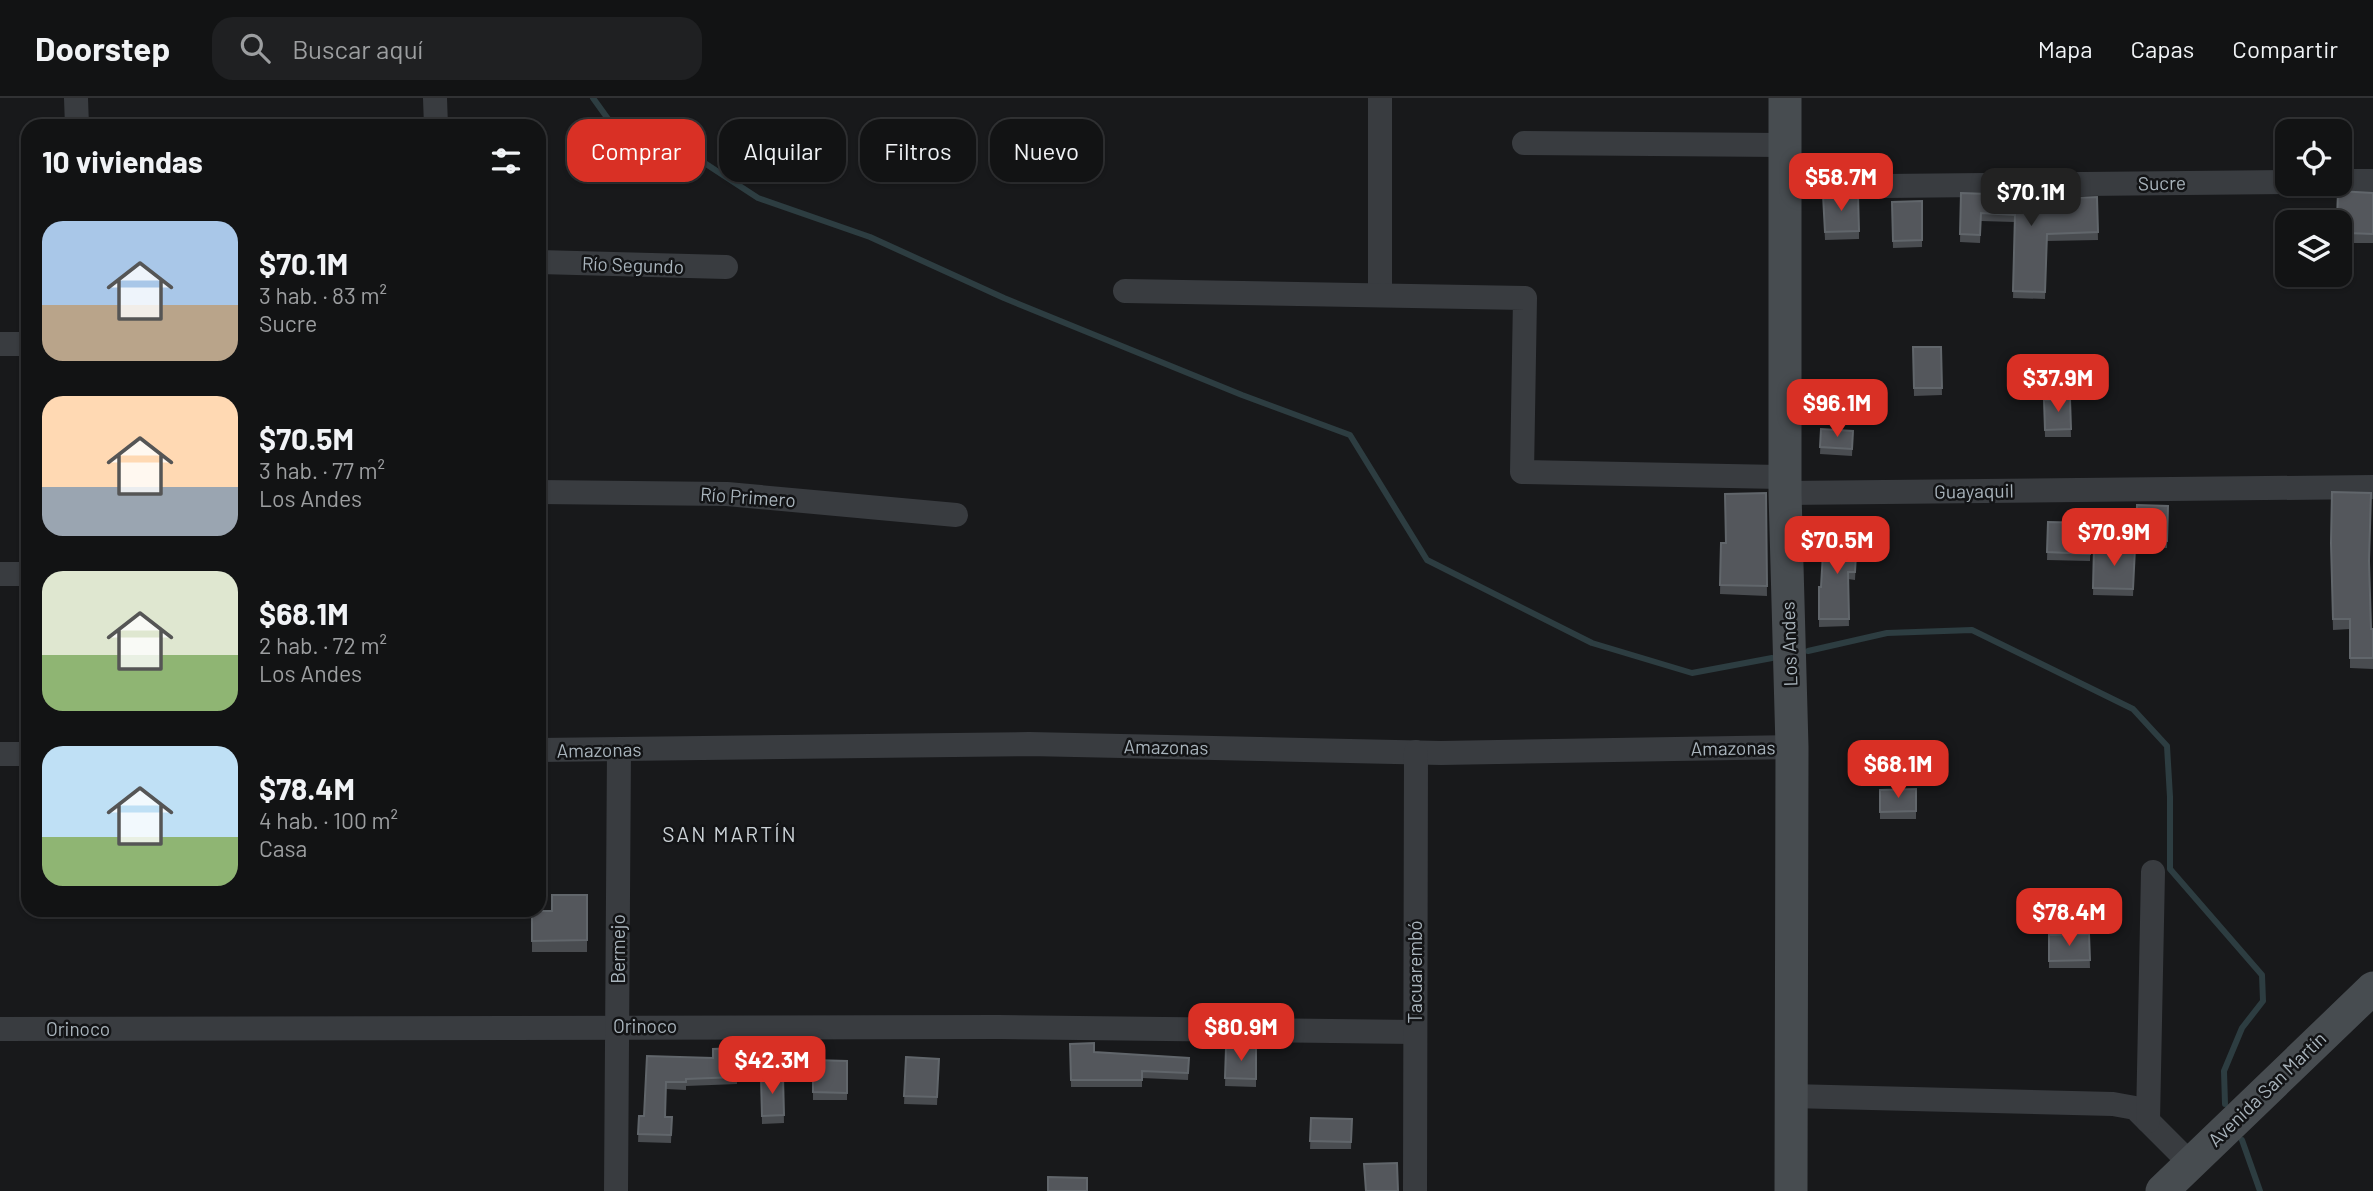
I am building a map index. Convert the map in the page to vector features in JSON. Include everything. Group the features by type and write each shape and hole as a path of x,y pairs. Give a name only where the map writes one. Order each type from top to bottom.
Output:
{"main road":[{"name":"Los Andes","path":"1785,98 1785,485 1792,747 1791,1191"},
{"name":"Avenida San Martín","path":"2162,1191 2373,988"}],"street":[{"path":"76,98 77,119"},
{"path":"435,98 436,119"},
{"path":"1125,291 1380,295 1380,98"},
{"path":"1524,143 1784,145"},
{"path":"2352,181 2373,181"},
{"name":"Sucre","path":"1785,187 2275,182"},
{"name":"Río Segundo","path":"546,262 726,267"},
{"name":"Guayaquil","path":"1380,295 1525,298 1522,471 1785,485 2373,487"},
{"path":"0,344 21,344"},
{"name":"Río Primero","path":"546,492 727,494 956,515"},
{"path":"0,574 21,574"},
{"name":"Amazonas","path":"546,750 1029,744 1416,752 1792,747"},
{"name":"Bermejo","path":"616,1191 619,750"},
{"name":"Tacuarembó","path":"1415,1191 1416,752"},
{"path":"0,754 21,754"},
{"path":"2148,1121 2153,872"},
{"name":"Orinoco","path":"0,1028 998,1027 1415,1032"},
{"path":"1790,1096 2113,1104 2135,1108 2190,1163"}],"building":[{"path":"2352,192 2373,193 2373,234 2352,233 2352,210 2337,210 2338,196 2352,196"},
{"path":"1961,193 2044,196 2044,199 2097,197 2098,232 2047,234 2045,292 2013,291 2015,215 1981,213 1980,235 1960,234"},
{"path":"1858,194 1859,231 1825,232 1823,195"},
{"path":"1922,201 1922,240 1893,241 1892,202"},
{"path":"1913,347 1941,347 1942,388 1914,388"},
{"path":"2070,399 2071,429 2045,430 2044,400"},
{"path":"1821,429 1853,431 1852,449 1820,447"},
{"path":"2332,492 2371,493 2369,561 2373,658 2350,658 2350,619 2333,619"},
{"path":"1766,493 1767,586 1720,585 1721,543 1726,543 1725,494"},
{"path":"2137,505 2168,506 2167,541 2136,540"},
{"path":"2048,522 2091,523 2090,554 2047,552"},
{"path":"1824,535 1857,537 1855,572 1848,572 1849,619 1819,619"},
{"path":"2094,547 2135,548 2133,589 2093,588"},
{"path":"1916,789 1916,811 1880,812 1880,790"},
{"path":"552,895 587,895 587,940 532,941 532,917 546,917 546,911 552,911"},
{"path":"2089,934 2090,960 2049,961 2049,935"},
{"path":"1094,1043 1094,1052 1189,1058 1188,1073 1142,1071 1142,1080 1071,1080 1070,1044"},
{"path":"736,1048 737,1077 666,1082 665,1117 672,1117 671,1135 638,1134 639,1116 644,1116 647,1056 713,1058 713,1049"},
{"path":"1226,1048 1256,1048 1256,1079 1225,1078"},
{"path":"906,1057 939,1059 937,1097 904,1096"},
{"path":"813,1060 847,1061 847,1093 813,1092"},
{"path":"783,1077 784,1115 762,1116 761,1078"},
{"path":"1311,1118 1352,1119 1351,1142 1310,1141"},
{"path":"1397,1163 1398,1191 1366,1191 1364,1164"},
{"path":"1048,1177 1087,1178 1087,1191 1048,1191"}],"waterway":[{"path":"593,98 616,130 674,143 758,198 870,237 1004,298 1242,395 1350,435 1427,560 1592,643 1692,673 1772,658"},
{"path":"1808,651 1887,633 1972,630 2133,709 2167,746 2170,869 2262,975 2263,1001 2242,1028 2224,1071 2225,1104"},
{"path":"2242,1140 2260,1191"}],"district":[{"name":"SAN MARTÍN","path":"730,835"}]}
